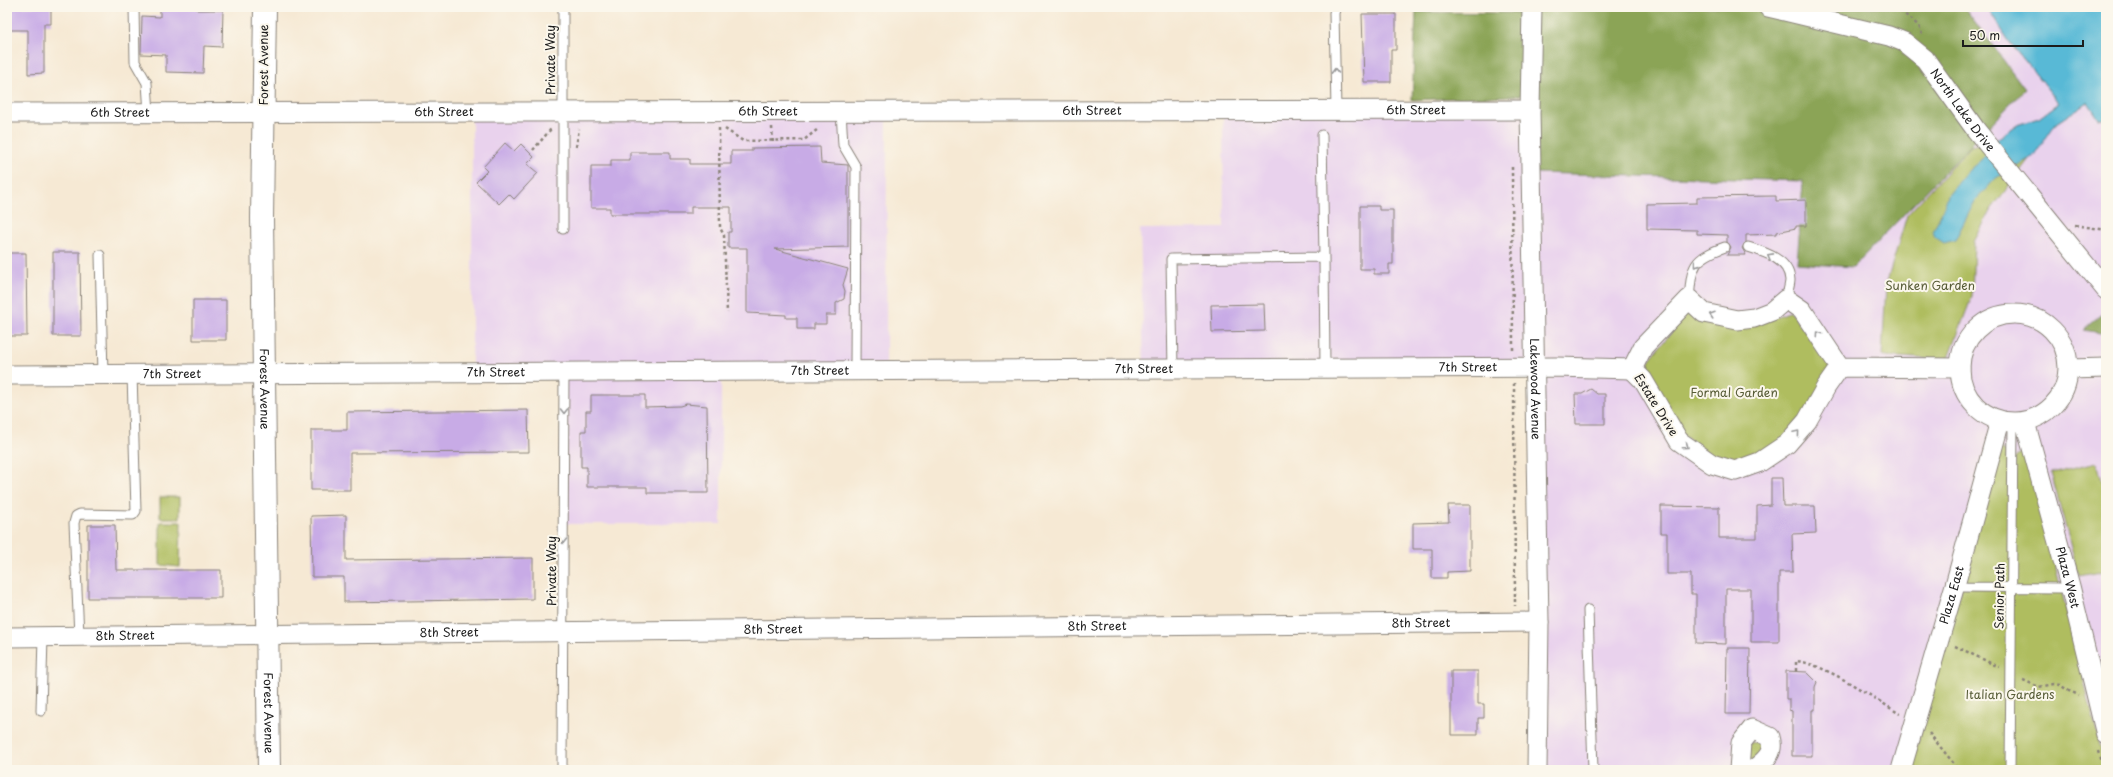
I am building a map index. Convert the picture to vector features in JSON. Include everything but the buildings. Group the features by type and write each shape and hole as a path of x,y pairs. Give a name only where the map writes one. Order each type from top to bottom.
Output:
{"street":[{"name":"Forest Avenue","path":"264,7 262,218 269,770"},
{"name":"Lakewood Avenue","path":"1532,7 1530,110 1536,367 1539,622 1537,770"},
{"name":"North Lake Drive","path":"1768,7 1889,36 1904,42 1925,59 1976,130 2106,290"},
{"name":"6th Street","path":"7,113 264,113 558,119 841,111 1530,110"},
{"path":"1689,299 1704,312 1737,320 1754,318 1772,311 1786,298 1802,310 1840,367 1960,368"},
{"name":"Estate Drive","path":"1689,299 1643,347 1632,368 1643,380 1679,441 1712,464 1735,472 1760,462 1787,444 1807,421 1840,367"},
{"path":"2008,314 2024,315 2039,320 2052,328 2062,341 2067,356 2069,369 2065,389 2056,404 2042,415 2013,422 1984,413 1971,401 1963,386 1960,368 1962,353 1969,338 1974,332 1993,318 2008,314"},
{"name":"7th Street","path":"7,375 1536,367 1632,368"},
{"path":"2069,369 2106,368"},
{"name":"Plaza East","path":"1901,770 1956,585 2013,422"},
{"name":"Plaza West","path":"2013,422 2070,586 2103,714 2106,735"},
{"name":"8th Street","path":"7,637 1539,622"},
{"path":"1739,770 1741,743 1752,729 1770,737 1773,745 1770,756 1753,770"}],"lane":[{"path":"134,7 135,62 147,83 149,113"},
{"name":"Private Way","path":"563,7 558,119 563,229"},
{"path":"1336,7 1334,13 1336,110"},
{"path":"841,111 843,145 856,167 856,371"},
{"path":"1322,135 1325,368"},
{"path":"1689,299 1692,271 1705,255 1725,247"},
{"path":"1748,247 1769,254 1783,264 1790,280 1786,298"},
{"path":"100,255 103,374"},
{"path":"1173,369 1171,259 1324,257"},
{"name":"Private Way","path":"562,770 564,632 564,372"},
{"path":"79,636 74,524 76,516 80,514 133,515 136,511 132,374"},
{"name":"Senior Path","path":"2010,770 2013,422"},
{"path":"1956,585 1963,587 2012,588 2061,588 2070,586"},
{"path":"1588,610 1593,770"},
{"path":"40,711 44,637"}],"path":[{"path":"533,150 558,119"},
{"path":"727,313 724,235 720,228 719,126 742,141 773,141 804,140 822,126"},
{"path":"772,126 773,145"},
{"path":"1796,671 1796,661 1804,662 1845,680 1927,731 1960,770"},
{"path":"1999,661 1999,675"},
{"path":"2022,679 2022,686"}],"shaded area":[{"path":"1532,7 1987,7 2009,41 2059,103 2039,118 2017,125 1997,139 1982,159 2034,156 2056,123 2088,102 2099,119 2106,119 2106,770 1535,770 1536,367 1144,369 1140,229 1224,228 1223,111 1530,110"},
{"path":"887,111 886,370 721,371 721,524 563,524 564,370 472,373 472,112"}],"green space":[{"path":"1529,7 1964,7 2025,89 1853,267 1797,263 1803,181 1536,173 1535,95 1412,100 1416,12 1527,13"},
{"name":"Sunken Garden","path":"1987,7 2106,7 2106,119 2099,119 2088,102 2056,123 1990,211 1974,242 1972,296 1948,360 1882,356 1886,285 1907,215 1971,146 1997,139 2017,125 2039,118 2059,103 2009,41"},
{"path":"2106,310 2106,334 2083,330"},
{"name":"Formal Garden","path":"1790,311 1829,363 1829,374 1792,433 1760,455 1737,462 1715,458 1684,436 1648,373 1649,360 1686,314 1727,327 1738,327 1762,323"},
{"name":"Italian Gardens","path":"2000,447 2014,459 2026,448 2106,770 1910,770"},
{"path":"2097,462 2106,496 2106,571 2079,576 2051,473"},
{"path":"160,497 180,497 180,518 160,518"},
{"path":"160,522 181,522 180,567 160,565"},
{"path":"1751,742 1758,743 1763,748 1752,762 1746,761"}],"water":[{"path":"1987,7 2106,7 2106,119 2099,119 2088,102 2056,123 2034,156 1996,178 1975,201 1955,240 1944,243 1935,237 1933,232 1949,194 1968,171 1982,159 1997,139 2017,125 2039,118 2059,103 2009,41"}]}
